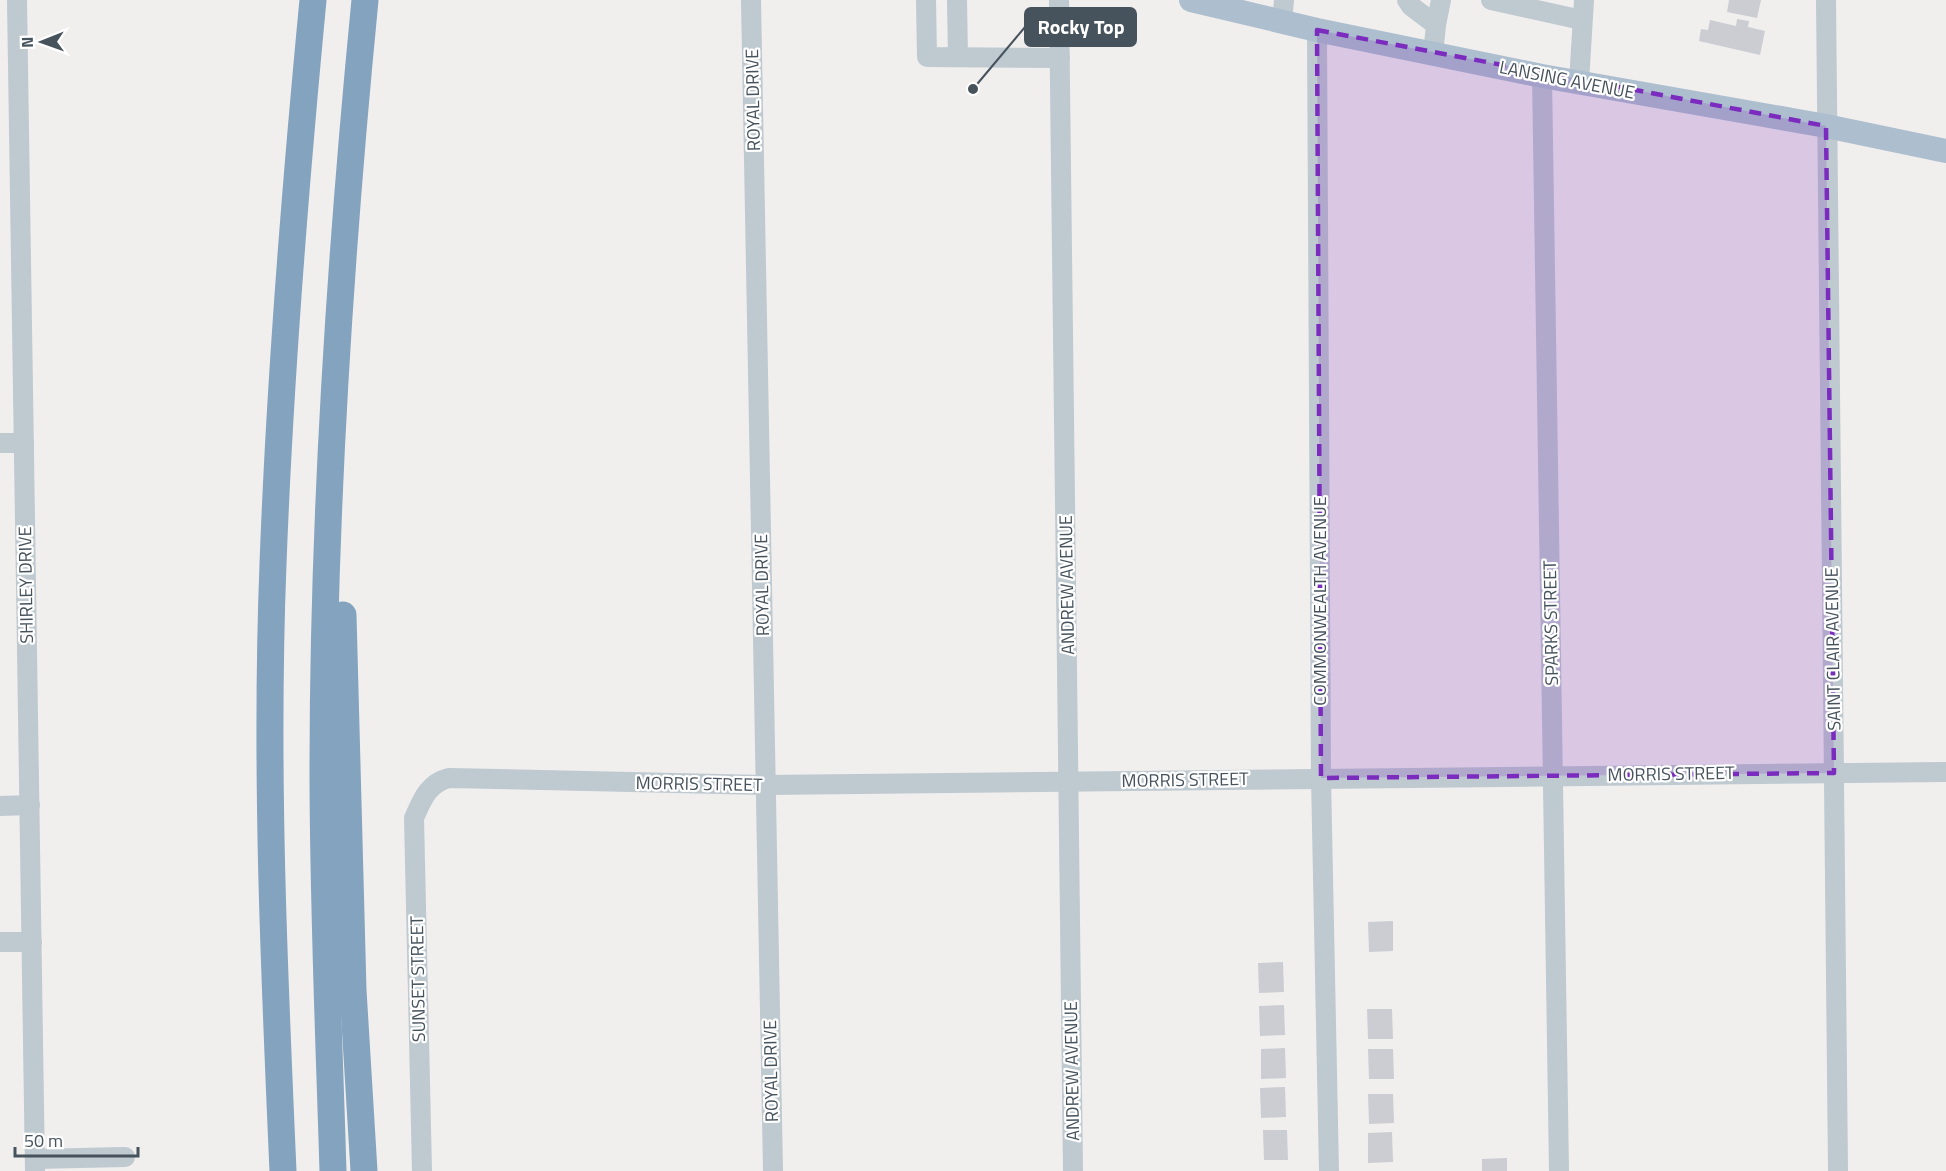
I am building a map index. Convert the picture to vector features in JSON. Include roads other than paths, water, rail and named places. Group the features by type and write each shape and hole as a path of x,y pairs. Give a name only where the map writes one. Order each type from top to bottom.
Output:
{"highway":[{"path":"283,1171 274,988 272,883 273,566 290,255 313,0"},
{"path":"333,1171 323,771 327,555 335,373 365,0"},
{"path":"335,373 353,990 364,1171"},
{"path":"271,1171 274,988"}],"main road":[{"name":"LANSING AVENUE","path":"1200,1 1283,11 1317,30 1542,76 1826,126 1946,151"}],"street":[{"name":"SHIRLEY DRIVE","path":"17,0 35,1165"},
{"name":"ROYAL DRIVE","path":"751,0 773,1171"},
{"path":"926,0 927,57 1060,58"},
{"path":"957,0 957,57"},
{"name":"ANDREW AVENUE","path":"1059,0 1073,1171"},
{"path":"1407,0 1411,6 1436,25"},
{"path":"1432,54 1441,0"},
{"path":"1491,0 1583,10 1579,82"},
{"name":"SAINT CLAIR AVENUE","path":"1826,0 1838,1171"},
{"name":"COMMONWEALTH AVENUE","path":"1317,30 1321,778 1329,1171"},
{"name":"SPARKS STREET","path":"1542,76 1559,1171"},
{"path":"0,443 24,443"},
{"name":"MORRIS STREET","path":"428,790 434,783 449,778 766,785 1946,772"},
{"name":"SUNSET STREET","path":"422,1171 414,819 428,790"},
{"path":"0,806 30,805"},
{"path":"0,942 32,942"},
{"path":"35,1165 124,1157"}],"place":[{"name":"Rocky Top","path":"973,89"}]}
